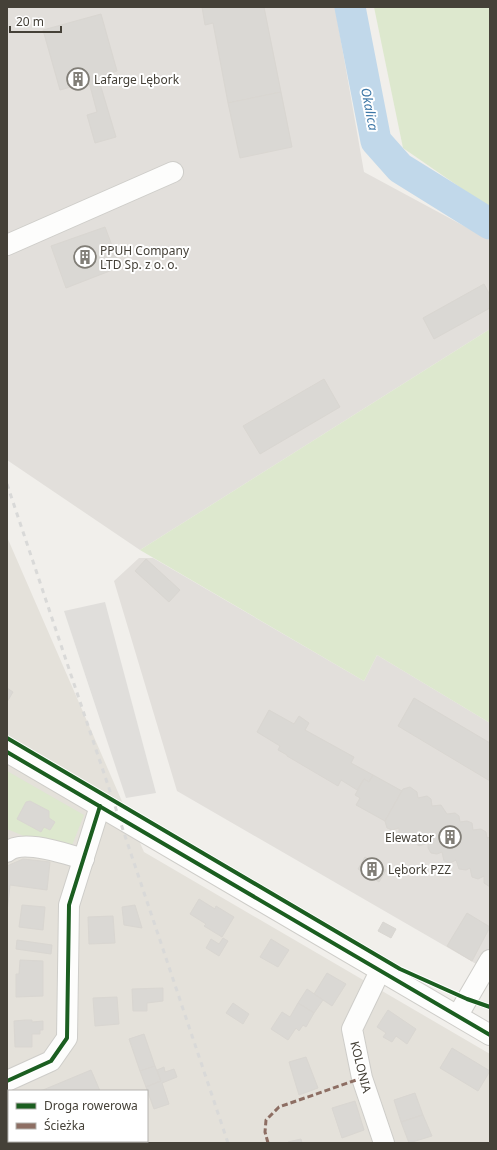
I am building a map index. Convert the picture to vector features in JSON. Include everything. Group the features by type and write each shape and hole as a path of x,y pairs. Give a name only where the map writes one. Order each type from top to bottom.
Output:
{"street":[{"path":"7,245 172,172"},
{"path":"7,752 490,1035"},
{"path":"7,1081 51,1061 67,1038 69,905 100,806"},
{"path":"7,852 11,848 28,846 84,859"},
{"path":"458,1015 490,960"},
{"name":"KOLONIA","path":"380,971 352,1029 362,1078 384,1143"}],"shaded area":[{"path":"7,7 335,7 364,172 490,240 490,329 140,550 7,460"},
{"path":"7,537 144,852 490,1054 490,1143 7,1143"},
{"path":"139,558 153,558 364,681 377,655 490,723 490,972 177,791 114,581"},
{"path":"105,602 156,793 126,798 64,611"}],"green space":[{"path":"374,7 490,7 490,208 403,148"},
{"path":"490,329 490,723 377,655 364,681 140,550"},
{"path":"7,771 84,815 71,848 31,839 7,829"}],"building":[{"path":"202,7 264,7 281,92 228,103 213,23 205,25"},
{"name":"Lafarge Lębork","path":"101,14 117,71 98,77 116,137 95,143 87,115 97,112 89,82 60,90 43,30"},
{"path":"281,92 292,147 240,158 228,103"},
{"name":"PPUH Company LTD Sp. z o. o.","path":"105,227 120,267 66,288 51,246"},
{"path":"484,284 490,295 490,308 434,339 423,318"},
{"path":"324,379 340,407 260,454 243,426"},
{"path":"146,559 180,590 169,602 135,571"},
{"path":"7,688 13,692 7,702"},
{"path":"414,698 490,743 490,781 398,726"},
{"path":"269,710 294,724 299,716 309,723 305,730 354,757 351,763 373,775 369,782 364,779 357,790 341,780 338,786 278,750 280,746 257,732"},
{"path":"373,775 402,791 385,821 356,805 360,798 355,795 364,779 369,782"},
{"name":"Elewator","path":"410,787 417,792 418,798 427,796 431,799 432,806 441,805 447,814 455,813 459,816 460,822 467,821 472,823 473,830 481,829 486,832 487,838 490,837 490,887 484,883 484,876 478,879 472,877 470,868 466,870 459,869 456,860 450,863 444,861 442,852 437,854 431,853 428,848 428,843 419,846 414,842 413,835 404,838 399,833 399,828 392,830 387,828 385,821 403,789"},
{"path":"30,801 49,811 49,818 55,822 50,830 44,827 41,832 17,819 26,802"},
{"name":"Lębork PZZ","path":"365,857 386,870 379,882 358,869"},
{"path":"23,859 50,862 47,890 10,885 7,912 7,866"},
{"path":"199,899 215,909 216,906 234,917 222,937 204,926 206,924 190,914"},
{"path":"22,905 45,907 43,930 19,927"},
{"path":"135,905 142,928 124,925 122,907"},
{"path":"467,913 490,927 472,961 447,946"},
{"path":"113,916 115,943 89,944 88,917"},
{"path":"383,922 396,929 391,938 378,931"},
{"path":"223,938 228,941 219,956 206,948 211,939 219,944"},
{"path":"271,939 289,950 278,967 260,957"},
{"path":"17,940 52,945 51,954 16,949"},
{"path":"20,960 43,961 43,996 16,997 16,974 19,974"},
{"path":"327,973 346,984 332,1006 314,994"},
{"path":"163,988 163,1001 147,1003 147,1011 133,1011 132,989"},
{"path":"307,989 323,1000 314,1013 298,1003"},
{"path":"117,997 119,1024 95,1026 93,998"},
{"path":"233,1003 249,1014 243,1024 226,1013"},
{"path":"298,1003 314,1013 306,1027 303,1025 299,1031 296,1028 288,1040 271,1029 282,1012 290,1017"},
{"path":"388,1010 416,1029 407,1044 396,1036 392,1042 383,1037 386,1033 377,1027"},
{"path":"32,1020 32,1022 43,1021 43,1030 40,1030 40,1034 32,1034 32,1047 15,1047 14,1021"},
{"path":"144,1034 155,1066 140,1071 129,1039"},
{"path":"452,1048 490,1071 478,1091 440,1068"},
{"path":"306,1057 318,1088 299,1095 289,1062"},
{"path":"155,1066 161,1081 146,1087 140,1071"},
{"path":"164,1067 165,1072 174,1069 177,1077 162,1083 169,1104 154,1109 146,1087 161,1081 157,1070"},
{"path":"91,1070 100,1090 43,1090"},
{"path":"415,1093 423,1115 401,1122 394,1100"},
{"path":"355,1101 364,1130 342,1138 332,1108"},
{"path":"423,1115 432,1136 409,1143 401,1122"},
{"path":"7,1133 8,1142 13,1143 7,1143"},
{"path":"301,1139 302,1143 288,1142"}],"waterway":[{"name":"Okalica","path":"350,7 376,141 400,168 490,224"}],"railway":[{"path":"7,484 228,1143"}],"marked path":[{"path":"268,1143 265,1132 266,1120 279,1107 362,1078"}],"cycle path":[{"path":"7,738 400,969 467,999 490,1007"},
{"path":"7,752 490,1035"},
{"path":"7,1081 51,1061 67,1038 69,905 100,806"}],"place":[{"name":"Lafarge Lębork","path":"78,79"},
{"name":"PPUH Company LTD Sp. z o. o.","path":"85,257"},
{"name":"Elewator","path":"450,837"},
{"name":"Lębork PZZ","path":"372,869"}]}
